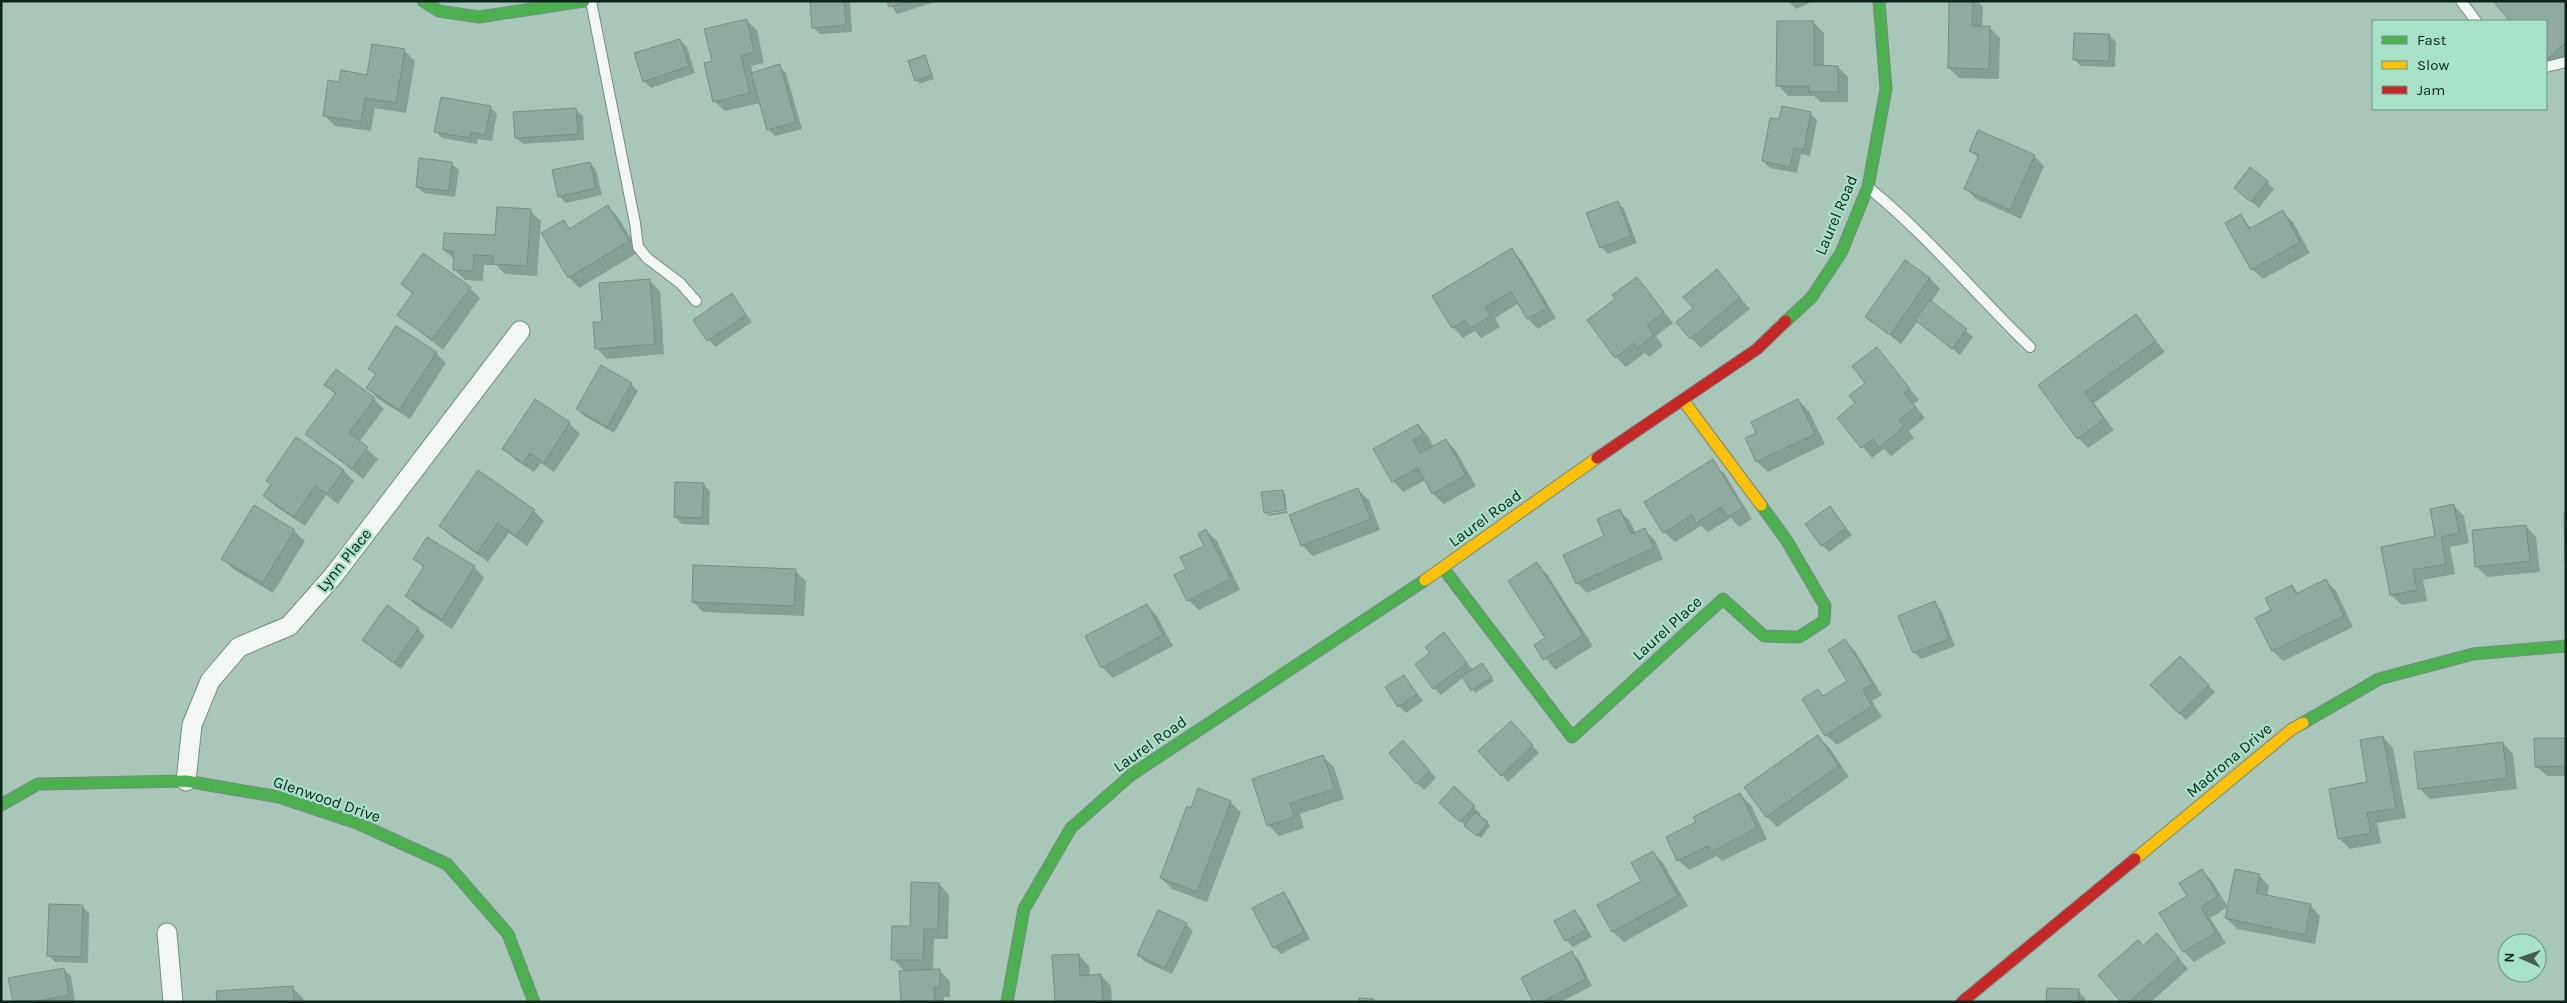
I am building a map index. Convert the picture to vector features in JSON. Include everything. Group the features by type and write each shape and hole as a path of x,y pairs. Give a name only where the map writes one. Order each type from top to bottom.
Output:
{"street":[{"path":"423,1 439,10 479,17 584,1"},
{"name":"Laurel Road","path":"1007,1002 1024,909 1071,828 1131,775 1443,568 1595,459 1757,350 1811,298 1841,253 1868,187 1886,89 1879,1"},
{"name":"Lynn Place","path":"186,781 192,725 210,681 240,647 290,626 334,575 520,331"},
{"name":"Laurel Place","path":"1443,568 1572,737 1723,599 1764,636 1799,637 1824,621 1825,606 1787,541 1683,400"},
{"name":"Madrona Drive","path":"1962,1002 2292,729 2379,679 2473,654 2566,646"},
{"name":"Glenwood Drive","path":"1,805 38,784 186,781 279,797 357,823 447,864 508,934 534,1002"},
{"path":"166,933 173,1002"}],"lane":[{"path":"590,1 635,222 638,247 647,258 680,284 696,301"},
{"path":"2461,1 2475,20"},
{"path":"2547,67 2566,62"},
{"path":"1868,187 1906,218 2030,348"}],"building":[{"path":"810,1 844,1 846,25 812,28"},
{"path":"887,1 910,1 889,7"},
{"path":"1949,1 1973,1 1972,26 1990,26 1989,69 1948,68"},
{"path":"2493,1 2566,1 2566,42 2547,59 2547,20 2509,20"},
{"path":"747,19 754,52 741,56 750,93 713,102 704,63 712,61 704,29"},
{"path":"1777,21 1814,21 1814,65 1838,66 1838,92 1809,92 1809,86 1776,86"},
{"path":"2074,33 2109,34 2109,61 2073,60"},
{"path":"680,39 689,66 643,82 634,53"},
{"path":"372,44 405,49 396,103 365,98 361,122 323,116 328,80 339,82 341,70 367,75"},
{"path":"925,55 932,75 915,81 908,61"},
{"path":"780,64 796,122 767,130 751,73"},
{"path":"441,97 491,106 485,135 471,132 470,138 434,132"},
{"path":"1782,106 1811,112 1804,149 1794,148 1790,167 1762,161 1770,118 1779,119"},
{"path":"576,108 578,134 515,138 513,112"},
{"path":"1978,130 2035,155 2010,210 1964,189 1979,155 1969,151"},
{"path":"419,158 452,162 449,191 416,187"},
{"path":"590,162 596,188 558,197 552,170"},
{"path":"2250,167 2268,181 2251,202 2234,188"},
{"path":"1618,201 1631,236 1600,248 1586,213"},
{"path":"608,205 629,241 568,278 541,233 564,220 569,229"},
{"path":"497,207 531,209 527,266 493,264 493,256 474,255 473,271 453,270 454,251 443,250 444,233 495,235"},
{"path":"2283,210 2300,242 2251,270 2225,223 2241,214 2249,229"},
{"path":"1512,248 1547,308 1527,319 1511,292 1485,307 1491,316 1470,328 1465,320 1452,328 1432,296"},
{"path":"423,253 471,287 432,340 397,315 413,293 401,284"},
{"path":"1905,260 1930,278 1890,335 1865,317"},
{"path":"1717,269 1740,298 1690,339 1676,322 1693,308 1683,297"},
{"path":"1637,277 1664,312 1647,325 1654,335 1637,348 1634,343 1615,358 1587,320 1615,299 1612,295"},
{"path":"650,279 655,344 595,349 593,322 602,322 599,283"},
{"path":"732,293 746,315 707,341 693,320"},
{"path":"1930,300 1967,329 1952,349 1915,320"},
{"path":"2136,314 2156,341 2085,392 2104,419 2077,439 2038,385"},
{"path":"396,326 437,352 399,410 366,388 376,374 368,369"},
{"path":"1877,347 1910,389 1904,393 1915,407 1899,420 1904,427 1879,447 1873,439 1861,448 1837,418 1855,403 1849,396 1865,383 1852,366"},
{"path":"601,365 632,383 607,427 576,409"},
{"path":"336,369 375,398 349,433 368,447 352,469 305,434 336,393 324,385"},
{"path":"535,399 570,422 544,463 530,453 523,463 502,449"},
{"path":"1798,399 1815,434 1756,462 1745,438 1756,433 1751,422"},
{"path":"1418,424 1424,434 1413,440 1420,453 1446,439 1466,475 1432,494 1418,468 1392,482 1373,449"},
{"path":"296,437 344,470 327,494 315,486 294,517 263,496 271,484 266,481"},
{"path":"1713,459 1743,508 1727,517 1721,507 1696,523 1692,515 1663,533 1644,502"},
{"path":"478,470 535,510 516,536 498,523 477,553 439,526"},
{"path":"675,482 704,483 702,518 674,517"},
{"path":"1358,488 1371,519 1301,546 1289,515"},
{"path":"1283,490 1286,510 1264,513 1261,492"},
{"path":"2454,504 2459,533 2441,537 2446,564 2413,570 2417,590 2390,595 2381,547 2435,536 2430,509"},
{"path":"254,505 295,530 262,583 221,559"},
{"path":"1830,506 1846,528 1821,546 1805,524"},
{"path":"1620,509 1631,534 1645,528 1654,548 1576,584 1563,555 1604,536 1597,519"},
{"path":"2564,512 2566,512 2566,562 2565,562"},
{"path":"2526,525 2530,561 2475,567 2472,530"},
{"path":"1206,529 1231,579 1187,601 1174,575 1186,569 1180,557 1204,546 1198,534"},
{"path":"427,537 475,566 442,619 405,596 424,566 413,559"},
{"path":"1537,562 1583,635 1543,660 1534,645 1545,638 1508,581"},
{"path":"693,565 796,569 794,606 692,602"},
{"path":"2326,579 2344,616 2272,651 2255,618 2271,610 2265,598 2292,585 2296,594"},
{"path":"1935,601 1949,639 1913,653 1898,616"},
{"path":"1147,604 1163,635 1101,668 1085,636"},
{"path":"387,605 419,628 394,663 362,640"},
{"path":"1444,632 1467,663 1433,689 1415,664 1430,653 1425,647"},
{"path":"1845,639 1873,684 1863,690 1872,706 1825,736 1802,699 1818,689 1823,696 1847,681 1828,650"},
{"path":"2180,656 2209,685 2179,714 2150,685"},
{"path":"1482,663 1492,677 1471,691 1462,676"},
{"path":"1404,675 1417,694 1398,707 1385,687"},
{"path":"1511,721 1533,745 1501,776 1478,751"},
{"path":"1818,735 1839,766 1766,817 1744,787"},
{"path":"2383,736 2396,808 2367,813 2371,833 2338,839 2329,789 2367,782 2360,740"},
{"path":"2534,738 2566,738 2566,766 2535,767"},
{"path":"1403,740 1430,771 1416,784 1389,753"},
{"path":"2503,742 2507,778 2418,789 2414,752"},
{"path":"1323,755 1335,789 1290,803 1294,817 1267,826 1252,779"},
{"path":"1454,786 1475,806 1460,822 1439,803"},
{"path":"1198,788 1231,801 1197,892 1160,878 1187,806 1191,808"},
{"path":"1740,793 1757,828 1711,852 1708,846 1677,861 1666,837 1696,822 1693,817"},
{"path":"1475,812 1488,822 1477,836 1464,826"},
{"path":"1653,851 1678,896 1612,932 1597,905 1641,881 1631,863"},
{"path":"2202,869 2218,896 2201,907 2216,933 2183,952 2159,913 2187,896 2179,883"},
{"path":"2235,869 2260,874 2256,893 2311,904 2305,935 2225,918"},
{"path":"911,882 939,883 938,929 924,929 923,960 891,960 892,926 910,926"},
{"path":"1284,892 1304,932 1273,948 1252,908"},
{"path":"49,904 83,905 81,957 47,956"},
{"path":"1158,910 1187,923 1165,968 1137,955"},
{"path":"1575,910 1586,930 1565,941 1554,921"},
{"path":"2157,933 2179,958 2129,1002 2121,1002 2098,975 2138,940 2143,946"},
{"path":"1572,951 1586,979 1542,1002 1533,1002 1521,978"},
{"path":"1079,954 1080,976 1101,974 1103,1002 1055,1002 1052,955"},
{"path":"64,968 69,995 32,1002 13,1002 8,978"},
{"path":"940,969 940,987 934,987 935,1002 901,1002 899,971"},
{"path":"293,986 294,1002 217,1002 216,991"},
{"path":"2047,988 2079,989 2078,1002 2046,1002"},
{"path":"1359,998 1374,999 1374,1002 1359,1002"}],"traffic: fast":[{"path":"423,1 439,11 479,17 584,1"},
{"path":"1786,321 1811,298 1841,253 1868,187 1886,89 1879,1"},
{"path":"1443,568 1572,737 1723,599 1764,636 1799,637 1824,621 1825,606 1787,541 1761,505"},
{"path":"1007,1002 1024,909 1071,828 1131,775 1425,580"},
{"path":"2303,723 2379,679 2473,654 2566,646"},
{"path":"1,805 38,784 186,781 279,797 357,823 447,864 508,934 534,1002"}],"traffic: slow":[{"path":"1683,400 1761,505"},
{"path":"1425,580 1597,458"},
{"path":"2135,859 2292,729 2303,723"}],"traffic: jam":[{"path":"1597,458 1757,349 1786,321"},
{"path":"1962,1002 2135,859"}]}
